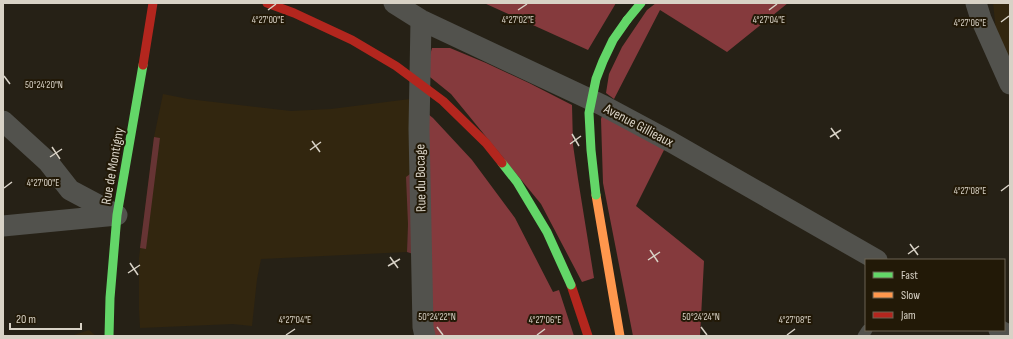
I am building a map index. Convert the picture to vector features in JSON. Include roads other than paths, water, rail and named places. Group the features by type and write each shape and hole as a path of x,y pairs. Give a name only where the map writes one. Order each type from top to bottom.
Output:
{"main road":[{"name":"Rue de Montigny","path":"109,336 110,298 117,215 136,114 153,3"},
{"path":"267,3 294,13 352,40 396,66 443,101 486,143 517,182 547,232 571,285 588,336"},
{"path":"620,336 596,195 589,113 596,79 603,61 613,40 641,3"}],"street":[{"name":"Avenue Gillieaux","path":"394,3 421,20 602,105 671,142 875,259"},
{"path":"976,3 981,19 1010,84"},
{"name":"Rue du Bocage","path":"421,20 419,129 421,333"},
{"path":"3,121 48,162 70,190 117,215"},
{"path":"3,226 117,215"},
{"path":"1001,331 1010,336"}]}
